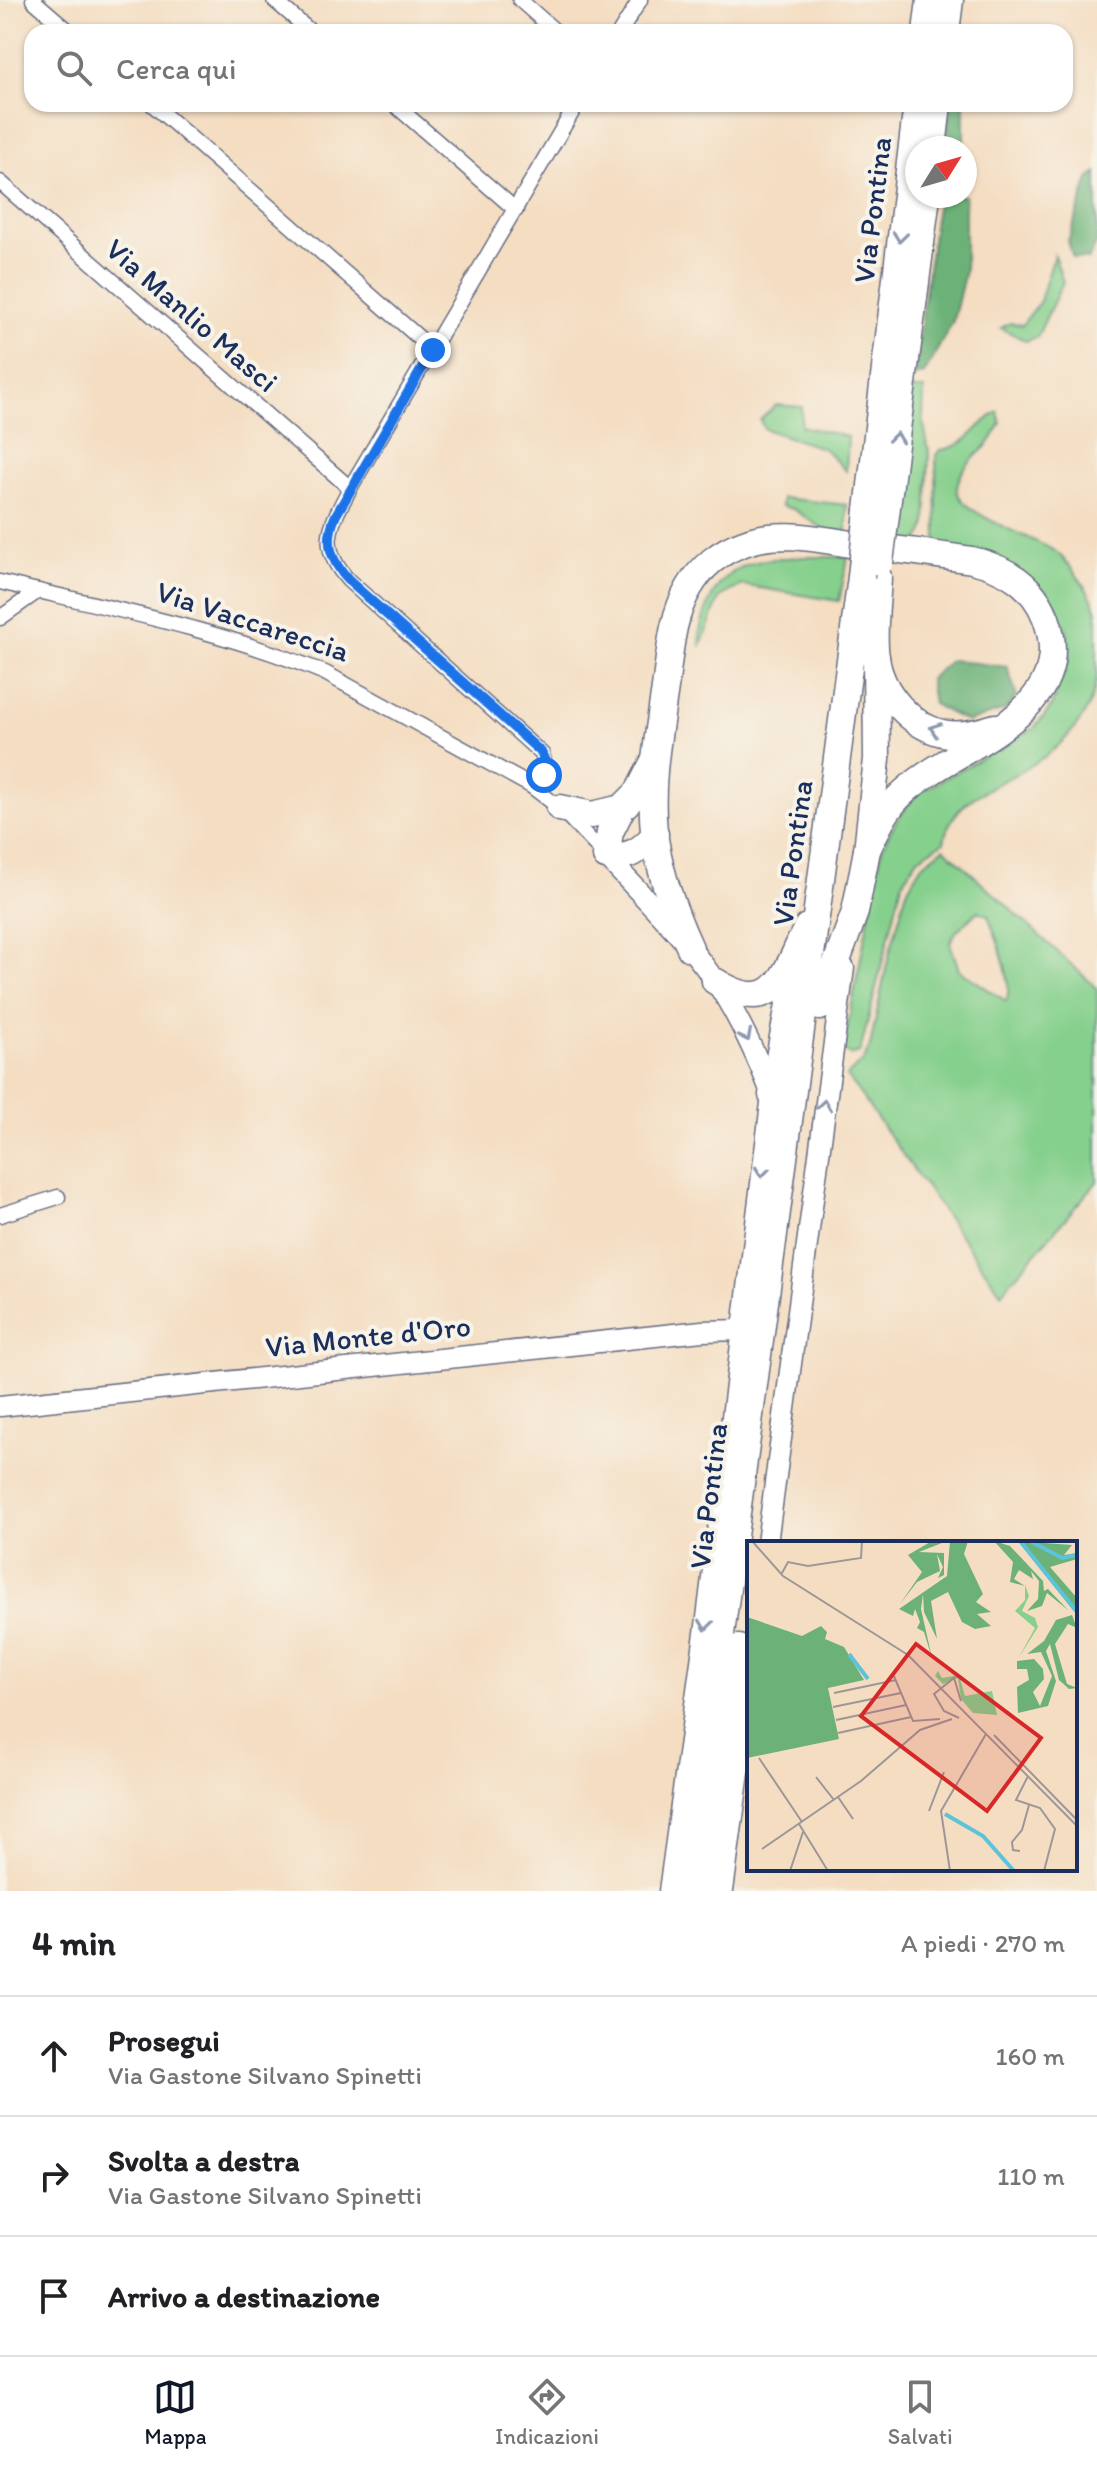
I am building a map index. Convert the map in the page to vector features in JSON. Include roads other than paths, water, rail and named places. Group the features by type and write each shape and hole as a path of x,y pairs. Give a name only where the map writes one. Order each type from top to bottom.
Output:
{"highway":[{"path":"927,24 930,0"},
{"path":"947,24 950,0"},
{"name":"Via Pontina","path":"751,1541 820,1007 870,577 916,112"},
{"name":"Via Pontina","path":"934,136 937,112"},
{"name":"Via Pontina","path":"877,513 925,208"},
{"path":"690,948 667,890 655,834 655,760 673,630 685,596 699,574 720,555 744,543 768,537 800,537 991,564 1016,577 1030,590 1041,607 1050,634 1050,661 1042,683 1029,704 1010,722 903,793 884,816 867,850"},
{"path":"820,1007 855,912 867,850 877,759 876,658 870,577"},
{"name":"Via Pontina","path":"733,1620 817,906 870,577"},
{"path":"876,658 895,702 929,728 958,734 1010,722"},
{"path":"655,760 638,792 622,808 610,832 606,856 620,857 634,853 655,834"},
{"path":"560,808 592,815 622,808"},
{"path":"715,981 749,997 771,990 782,978 817,906"},
{"path":"772,1095 790,999 817,906"},
{"name":"Via Pontina","path":"733,1620 747,1569"},
{"path":"687,1891 733,1620"},
{"path":"709,1891 733,1620"}],"street":[{"path":"33,0 61,24"},
{"path":"274,0 302,24"},
{"path":"520,0 547,24"},
{"path":"625,24 640,0"},
{"path":"161,112 433,350"},
{"path":"403,112 516,210"},
{"path":"536,789 547,766 541,752 349,581 330,551 329,531 350,488 572,112"},
{"name":"Via Manlio Masci","path":"0,182 350,488"},
{"name":"Via Vaccareccia","path":"0,582 189,627 309,666 354,686 536,789 560,808 690,948 715,981 748,1038 772,1095"},
{"path":"0,618 38,591"},
{"path":"767,1541 837,1009 855,912"},
{"name":"Via Pontina","path":"669,1891 772,1095"},
{"path":"0,1215 58,1197"},
{"name":"Via Monte d'Oro","path":"0,1406 672,1334 743,1330"},
{"path":"723,1891 747,1713"}]}
